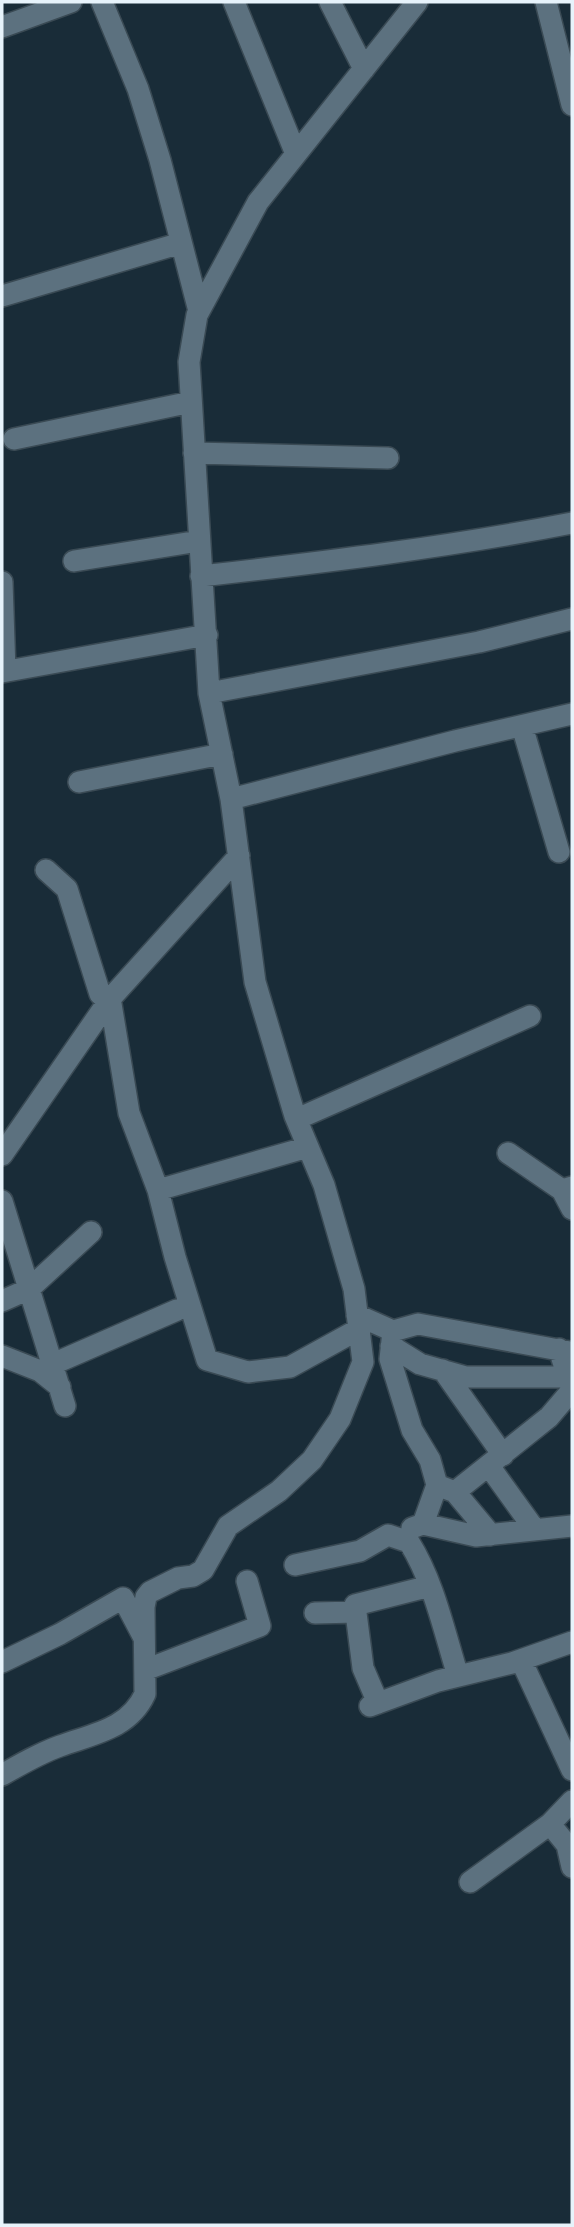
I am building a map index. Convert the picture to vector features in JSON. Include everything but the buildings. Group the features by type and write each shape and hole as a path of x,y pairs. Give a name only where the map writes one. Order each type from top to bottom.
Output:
{"street":[{"path":"2,27 71,2"},
{"path":"102,2 138,89 200,311"},
{"path":"234,2 296,154"},
{"path":"330,2 364,69"},
{"path":"2,1774 61,1746 97,1736 128,1718 145,1694 146,1597 150,1592 178,1578 193,1576 203,1570 228,1526 279,1492 312,1460 340,1419 363,1362 354,1289 324,1185 296,1119 255,982 231,799 209,693 189,362 200,311 258,202 417,2"},
{"path":"547,2 572,105"},
{"path":"2,296 181,243"},
{"path":"14,439 191,402"},
{"path":"194,453 388,458"},
{"path":"201,576 370,556 572,523"},
{"path":"74,561 199,541"},
{"path":"2,582 3,672 207,635"},
{"path":"209,693 479,642 572,619"},
{"path":"231,799 572,714"},
{"path":"522,726 559,852"},
{"path":"79,782 222,754"},
{"path":"2,1156 108,1002 239,856"},
{"path":"46,870 67,889 100,993 111,1004 129,1113 158,1190 174,1257 206,1360 248,1372 290,1367 358,1322"},
{"path":"296,1119 530,1016"},
{"path":"158,1190 308,1147"},
{"path":"508,1153 567,1189 572,1209"},
{"path":"2,1201 62,1396 40,1371 2,1356"},
{"path":"2,1301 29,1289 91,1232"},
{"path":"53,1364 177,1310"},
{"path":"358,1322 392,1338 421,1364 466,1377 568,1377 566,1351 418,1324 392,1338"},
{"path":"392,1338 390,1359 412,1430 446,1488 491,1535"},
{"path":"443,1370 535,1530"},
{"path":"423,1524 446,1488 496,1461 549,1417 572,1390"},
{"path":"295,1565 360,1551 388,1535 423,1524 476,1536 572,1525"},
{"path":"388,1535 409,1542 419,1559 458,1676"},
{"path":"145,1670 260,1626 247,1581"},
{"path":"430,1586 355,1605 363,1668 374,1705 438,1681 521,1660 572,1642"},
{"path":"2,1662 60,1634 123,1598 144,1638"},
{"path":"315,1613 356,1612"},
{"path":"521,1660 572,1770"},
{"path":"470,1882 550,1824 572,1801"},
{"path":"550,1824 567,1845 572,1867"}]}
